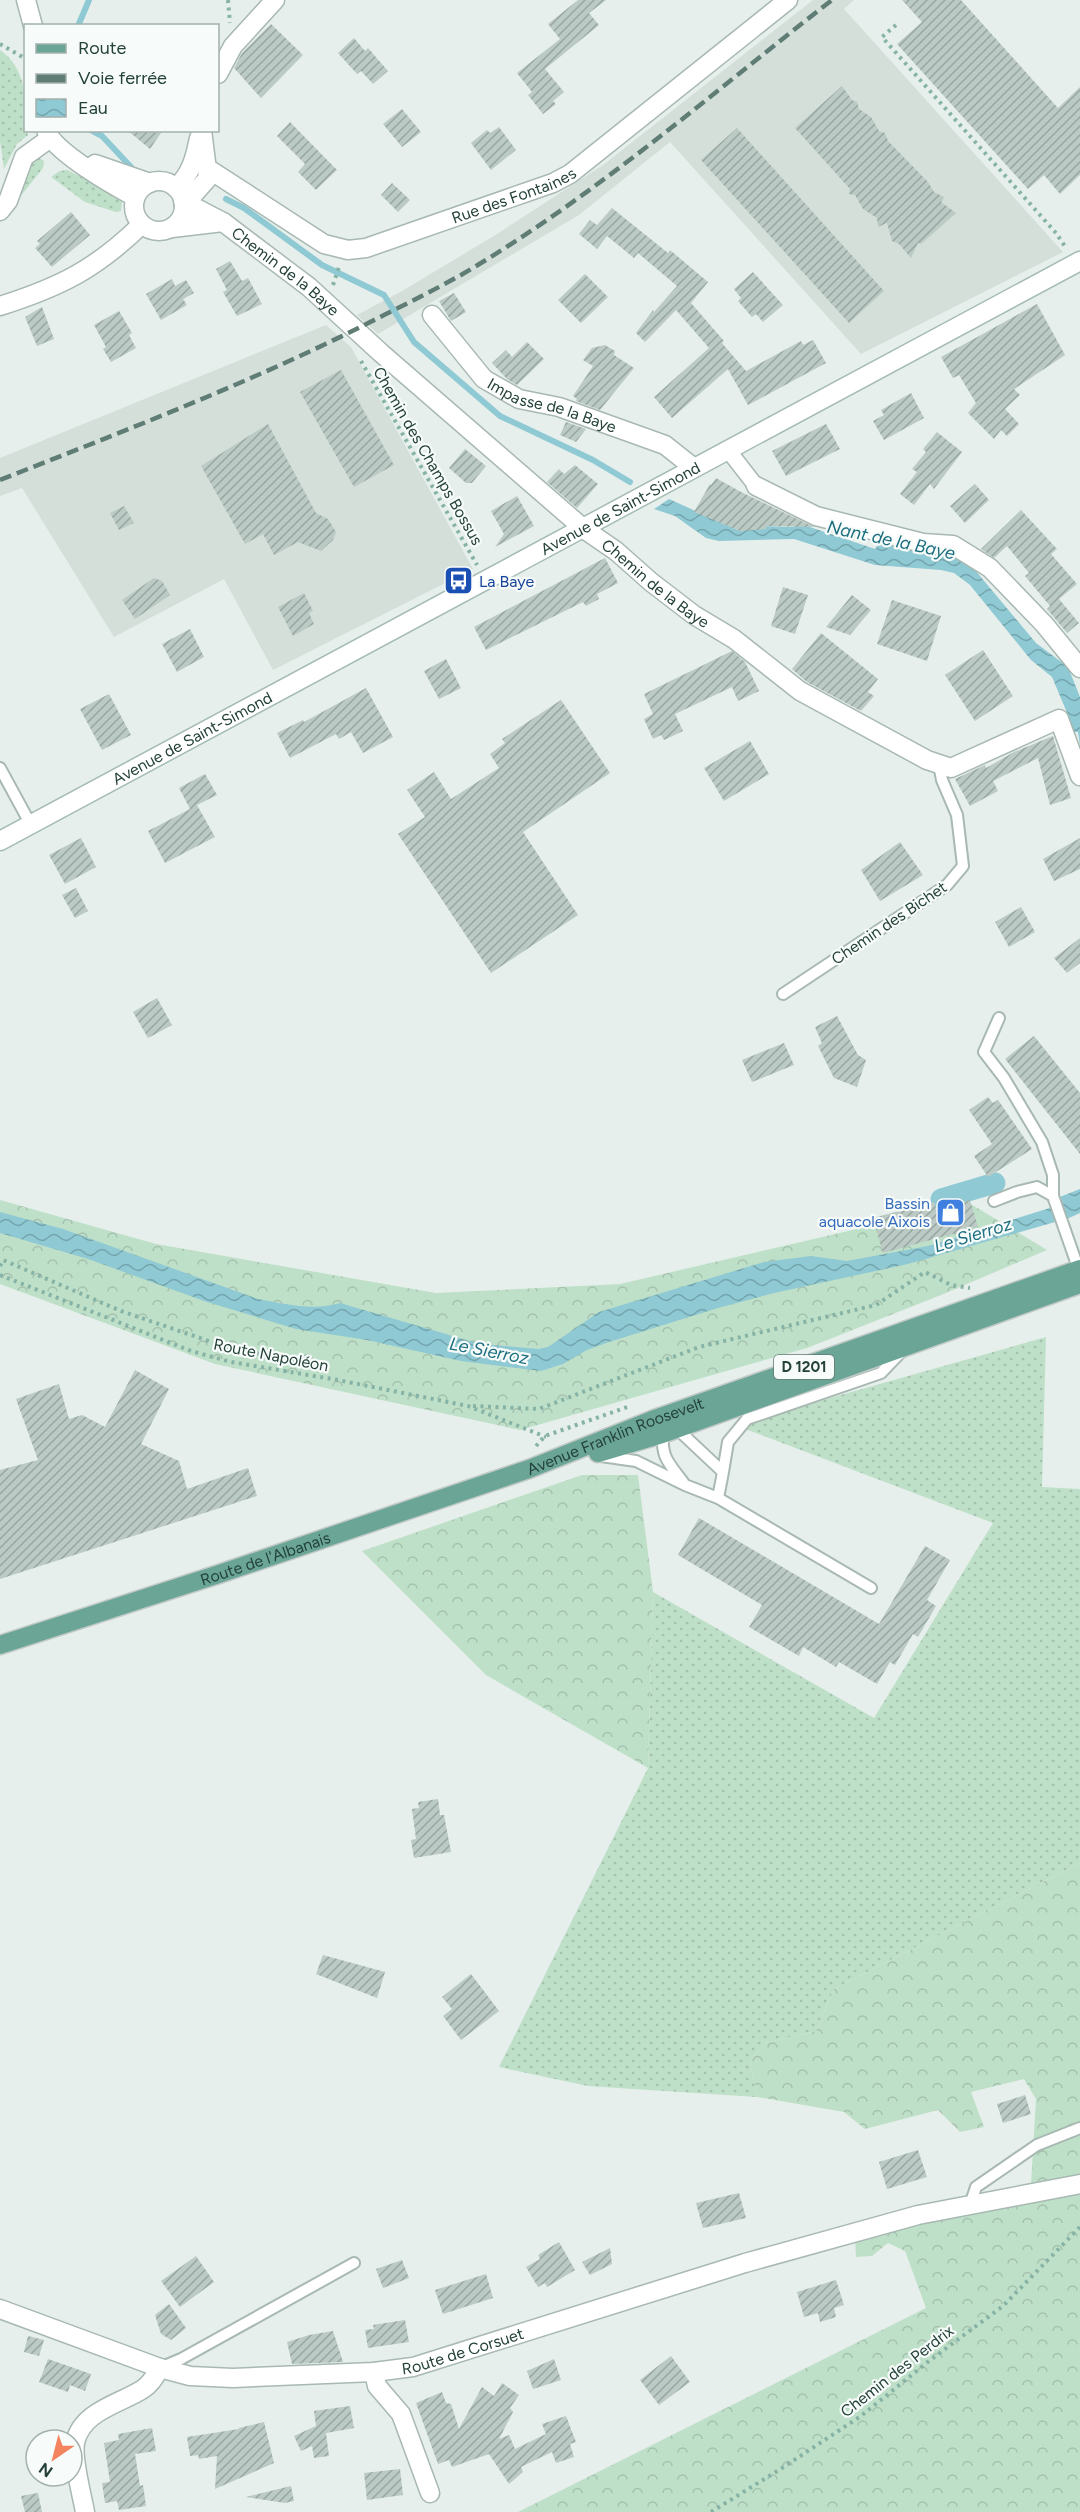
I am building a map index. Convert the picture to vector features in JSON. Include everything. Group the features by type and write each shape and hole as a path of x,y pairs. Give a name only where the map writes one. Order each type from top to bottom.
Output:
{"main road":[{"name":"Avenue Franklin Roosevelt","path":"529,1468 667,1427 906,1347 1080,1274"},
{"name":"Avenue Franklin Roosevelt","path":"529,1468 591,1455 1080,1274"},
{"name":"Route de l'Albanais","path":"0,1645 216,1575 529,1468"}],"street":[{"path":"26,0 32,24"},
{"path":"219,72 233,46 275,0"},
{"name":"Rue des Fontaines","path":"208,173 324,244 348,250 366,248 553,183 570,174 788,0"},
{"path":"181,198 163,182 150,183 144,186 135,197 134,212 141,225 156,232 172,228 183,215 181,198 194,163 202,132"},
{"name":"Chemin de la Baye","path":"202,132 211,199 223,222"},
{"path":"0,211 8,201 24,157 48,135 68,155 135,197"},
{"path":"68,155 150,183"},
{"path":"181,198 193,195 208,173"},
{"name":"Chemin de la Baye","path":"181,198 223,222 309,287 584,529 616,551 694,615 734,639 800,691 939,765"},
{"name":"Chemin de la Baye","path":"172,228 223,222"},
{"path":"0,306 52,289 87,270 117,249 141,225"},
{"name":"Avenue de Saint-Simond","path":"0,841 1080,261"},
{"name":"Impasse de la Baye","path":"432,315 484,379 519,399 559,407 665,445 694,468"},
{"path":"728,450 756,486 816,516 923,543 953,545 990,568 1078,662"},
{"path":"939,765 951,768 1059,719 1080,776"},
{"name":"Route de Corsuet","path":"0,2309 160,2368 190,2376 233,2378 375,2372 413,2367 745,2264 918,2215 1080,2184"},
{"path":"85,2512 75,2442 83,2428 98,2412 143,2389 152,2382 160,2368"},
{"path":"375,2372 377,2386 401,2414 430,2493"}],"lane":[{"name":"Chemin des Bichet","path":"783,994 947,885 963,866 957,815 942,780 939,765"},
{"path":"0,768 31,825"},
{"path":"999,1018 984,1052 1004,1078 1042,1142 1053,1175 1053,1196 1080,1274"},
{"path":"994,1202 1037,1187 1053,1196"},
{"path":"718,1498 728,1442 747,1419 881,1373 906,1347"},
{"path":"685,1485 664,1457 661,1447 667,1427 723,1472"},
{"path":"591,1455 636,1461 718,1498 871,1588"},
{"path":"970,2205 976,2187 1037,2145 1080,2128"},
{"path":"160,2368 182,2359 354,2262"}],"path":[{"path":"896,25 882,37 1056,233"},
{"path":"0,44 24,58"},
{"path":"332,289 339,266"},
{"name":"Chemin des Champs Bossus","path":"369,342 363,348 361,362 486,581"},
{"path":"0,1266 3,1260 121,1311 235,1350 288,1358 315,1367"},
{"path":"468,1406 539,1409 699,1347 876,1305 925,1272 951,1285 972,1289"},
{"name":"Route Napoléon","path":"0,1275 191,1351 231,1362 338,1380 468,1406 545,1436"},
{"path":"285,1372 288,1358"},
{"name":"Chemin des Perdrix","path":"711,2512 861,2416 929,2361 1003,2306 1080,2227"}],"shaded area":[{"path":"813,0 854,0 844,9 1063,252 861,354 670,142 579,215 378,334 357,315 497,234 603,165"},
{"path":"326,325 351,347 473,569 273,670 224,579 114,637 22,488 0,496 0,458"}],"green space":[{"path":"0,50 9,58 20,76 24,92 24,132 27,132 28,135 17,144 4,169 0,141"},
{"path":"39,158 44,161 43,168 20,197 29,165"},
{"path":"67,170 116,193 122,202 121,211 116,212 85,202 51,177 60,171"},
{"path":"0,1200 156,1244 436,1293 620,1284 969,1203 1047,1250 807,1348 520,1430 215,1364 0,1284"},
{"path":"1046,1337 1042,1487 1080,1489 1080,1863 834,1989 816,2031 765,2043 750,2062 757,2097 588,2086 499,2067 648,1768 653,1592 874,1718 993,1523 735,1425"},
{"path":"582,1475 638,1475 653,1592 648,1768 486,1675 362,1551"},
{"path":"1080,1863 1080,2512 518,2512 926,2308 905,2251 888,2243 872,2256 856,2257 855,2237 868,2225 889,2213 946,2204 1030,2201 1036,2099 1024,2079 971,2092 984,2127 960,2132 938,2110 865,2129 844,2112 757,2097 750,2062 765,2043 816,2031 834,1989"}],"water":[{"path":"669,499 740,531 758,526 792,527 801,524 875,549 881,541 934,554 955,556 975,570 1036,643 1068,667 1080,697 1080,745 1078,732 1071,732 1071,722 1052,677 1031,660 970,585 954,573 875,565 794,539 719,541 706,538 675,516 654,509"},
{"name":"Le Sierroz","path":"1080,1189 1080,1213 1069,1218 908,1264 774,1293 718,1308 609,1342 587,1350 563,1364 541,1371 461,1361 367,1340 296,1329 207,1302 88,1259 0,1233 0,1212 63,1229 258,1299 309,1307 340,1303 480,1344 539,1349 548,1347 599,1312 764,1262 811,1256 847,1261 928,1246 1056,1206 1052,1200"}],"building":[{"path":"578,0 606,0 589,13 599,25 545,69 564,92 553,101 556,104 543,114 528,95 532,92 517,73 560,39 548,24"},
{"path":"902,0 961,0 1058,108 1080,87 1080,175 1060,194 1044,175 1028,189 897,44 922,22"},
{"path":"271,24 303,55 261,98 234,68 242,53"},
{"path":"354,38 365,51 368,48 388,71 373,84 361,71 357,74 338,53"},
{"path":"842,86 852,100 857,102 859,109 871,117 879,131 885,133 888,141 928,182 934,192 944,197 941,202 956,213 921,244 918,243 911,258 899,244 892,241 887,223 878,227 877,218 863,209 855,195 849,194 850,189 795,128"},
{"path":"402,109 421,132 402,147 383,124"},
{"path":"290,122 337,170 316,190 298,172 305,164 277,136"},
{"path":"499,127 516,150 491,170 471,143 487,130 490,133"},
{"path":"737,128 884,291 849,323 701,160"},
{"path":"129,132 162,132 150,149"},
{"path":"392,183 410,200 398,212 381,195"},
{"path":"612,208 668,253 670,250 708,282 691,303 746,371 801,341 803,345 813,340 826,363 748,405 728,369 672,418 654,397 709,348 676,310 645,342 636,333 653,310 654,312 677,286 638,253 634,258 607,236 597,249 579,234 590,220 597,225"},
{"path":"71,212 90,235 52,267 35,248 40,244 37,241"},
{"path":"230,261 242,281 248,278 262,304 237,316 223,292 227,290 216,269"},
{"path":"753,272 783,305 763,322 756,314 752,317 738,301 741,298 734,289"},
{"path":"585,274 608,297 581,323 558,300"},
{"path":"172,279 175,286 186,280 194,293 183,299 187,305 161,320 146,294"},
{"path":"454,293 466,312 451,321 439,301"},
{"path":"1037,304 1065,355 1014,389 1020,395 1005,409 1019,424 1007,436 1001,430 994,439 968,413 976,403 959,375 953,378 941,357"},
{"path":"42,307 54,339 37,346 25,317"},
{"path":"119,311 132,333 129,335 136,348 111,362 103,349 106,347 94,325"},
{"path":"527,342 544,359 517,385 507,379 492,363 506,350 512,357"},
{"path":"605,345 615,351 614,355 634,368 600,410 576,401 577,399 573,396 593,366 583,360 592,348"},
{"path":"341,370 394,465 354,487 300,392"},
{"path":"911,393 924,418 884,440 873,421 884,415 881,410"},
{"path":"566,422 586,429 576,442 560,435"},
{"path":"268,424 316,513 328,519 336,532 333,540 321,551 298,542 274,555 263,534 245,544 201,466"},
{"path":"826,424 840,449 786,476 772,451"},
{"path":"937,432 962,452 934,489 930,484 914,505 900,494 917,472 912,469 926,452 923,449"},
{"path":"465,449 486,466 472,483 466,483 449,468"},
{"path":"575,465 598,484 577,508 547,482 559,469 564,474"},
{"path":"716,478 814,527 767,526 766,529 740,531 694,512"},
{"path":"975,484 989,500 965,523 950,506"},
{"path":"517,496 534,526 495,547 504,534 491,511"},
{"path":"124,506 134,523 119,530 110,513"},
{"path":"1021,510 1057,549 1051,554 1077,584 1059,599 1079,623 1067,633 1047,609 1050,606 1025,576 1029,573 1007,546 994,558 981,549"},
{"path":"605,558 618,583 597,594 599,599 586,606 583,602 486,650 474,627"},
{"path":"154,578 162,581 170,595 135,619 122,600"},
{"path":"783,587 808,595 795,634 771,626"},
{"path":"304,593 313,611 309,613 314,624 293,636 278,607"},
{"path":"852,595 871,610 850,635 826,627"},
{"path":"892,600 941,616 927,661 877,644"},
{"path":"190,629 204,657 177,672 162,644"},
{"path":"821,633 878,679 868,692 874,696 861,711 807,682 792,669"},
{"path":"983,650 1013,696 975,721 945,675"},
{"path":"732,651 745,662 759,691 738,701 732,687 675,714 683,731 664,740 661,735 653,739 644,719 653,714 644,694"},
{"path":"446,659 461,688 439,699 424,671"},
{"path":"366,688 393,737 363,753 351,732 339,739 336,734 290,758 277,733 303,720 304,722"},
{"path":"109,694 131,735 102,750 80,709"},
{"path":"561,700 610,773 523,832 578,915 491,973 398,834 425,817 407,790 434,772 451,799 499,768 490,754 505,743 502,739"},
{"path":"1053,736 1071,798 1050,805 1038,758 993,781 998,791 970,806 955,779 985,765 986,768 1014,752"},
{"path":"750,741 769,774 724,801 704,768"},
{"path":"205,774 217,795 197,805 215,837 165,863 148,831 190,809 179,788"},
{"path":"81,838 96,867 65,884 49,855"},
{"path":"1080,838 1080,869 1054,881 1043,859"},
{"path":"900,842 923,875 880,901 861,870"},
{"path":"76,888 88,911 75,918 62,895"},
{"path":"1021,907 1035,932 1009,947 995,922"},
{"path":"1080,938 1080,963 1067,973 1054,958"},
{"path":"157,998 172,1025 148,1038 133,1012"},
{"path":"837,1016 858,1055 866,1060 857,1087 834,1078 818,1046 822,1043 815,1027"},
{"path":"1034,1036 1080,1093 1080,1154 1005,1059"},
{"path":"784,1043 794,1065 752,1082 742,1060"},
{"path":"988,1097 993,1103 998,1100 1032,1149 988,1177 974,1156 992,1144 969,1110"},
{"path":"970,1200 978,1227 883,1253 873,1218 934,1202 936,1209"},
{"path":"135,1370 169,1389 141,1444 179,1461 187,1489 248,1468 257,1496 0,1579 0,1470 38,1460 16,1399 59,1384 69,1419 82,1415 105,1427"},
{"path":"699,1518 879,1624 925,1546 950,1560 927,1600 936,1606 918,1637 913,1634 895,1665 890,1662 877,1684 839,1662 836,1667 803,1647 799,1656 749,1627 762,1605 678,1555"},
{"path":"438,1799 440,1815 444,1815 451,1852 414,1858 411,1840 416,1839 412,1809 419,1808 418,1802"},
{"path":"323,1955 385,1972 377,1998 316,1974"},
{"path":"471,1974 499,2011 461,2040 443,2016 452,2009 442,1997"},
{"path":"1025,2095 1031,2114 1003,2123 997,2104"},
{"path":"918,2150 927,2177 887,2189 879,2162"},
{"path":"739,2193 746,2218 703,2228 696,2203"},
{"path":"559,2242 575,2270 547,2287 545,2283 538,2287 526,2267 540,2259 538,2255"},
{"path":"610,2248 612,2264 590,2275 582,2262"},
{"path":"196,2256 214,2282 180,2307 161,2281"},
{"path":"402,2260 409,2278 383,2288 376,2269"},
{"path":"486,2274 493,2298 443,2314 435,2290"},
{"path":"836,2280 844,2305 834,2308 836,2317 820,2322 818,2313 804,2317 797,2292"},
{"path":"169,2304 186,2328 171,2340 161,2334 155,2315"},
{"path":"405,2320 409,2342 368,2348 365,2330 374,2329 373,2325"},
{"path":"333,2331 343,2362 292,2364 287,2342"},
{"path":"28,2336 44,2340 39,2356 24,2352"},
{"path":"671,2356 690,2382 659,2405 640,2380"},
{"path":"48,2359 91,2374 85,2391 70,2385 68,2392 39,2382"},
{"path":"554,2359 561,2380 533,2389 527,2371"},
{"path":"502,2383 519,2395 510,2408 513,2412 499,2439 509,2435 515,2449 546,2434 542,2424 566,2416 576,2442 570,2444 574,2457 556,2463 552,2452 521,2467 523,2472 509,2484 489,2454 452,2467 449,2460 438,2464 416,2403 442,2392 446,2403 451,2404 459,2429 482,2387 494,2396"},
{"path":"350,2406 354,2428 326,2433 329,2456 314,2458 312,2446 301,2451 294,2436 316,2426 314,2411"},
{"path":"264,2422 274,2463 215,2489 217,2456 199,2459 198,2455 190,2456 187,2437 239,2429"},
{"path":"152,2428 156,2451 135,2454 146,2506 119,2510 117,2501 105,2503 102,2483 110,2482 104,2443 119,2440 118,2434"},
{"path":"400,2469 403,2495 367,2500 364,2473"},
{"path":"291,2486 294,2501 285,2503 246,2497"},
{"path":"38,2493 42,2512 25,2512 21,2496"}],"waterway":[{"name":"Nant de la Baye","path":"79,24 89,0"},
{"name":"Nant de la Baye","path":"95,132 102,136 131,167"},
{"name":"Nant de la Baye","path":"226,199 244,208 322,265 384,295 414,342 500,416 593,460 630,482"},
{"path":"941,1199 995,1183"}],"railway":[{"path":"0,480 290,361 461,275 558,212 651,144 832,0"}],"place":[{"name":"La Baye","path":"458,581"},
{"name":"Bassin aquacole Aixois","path":"951,1212"}]}
